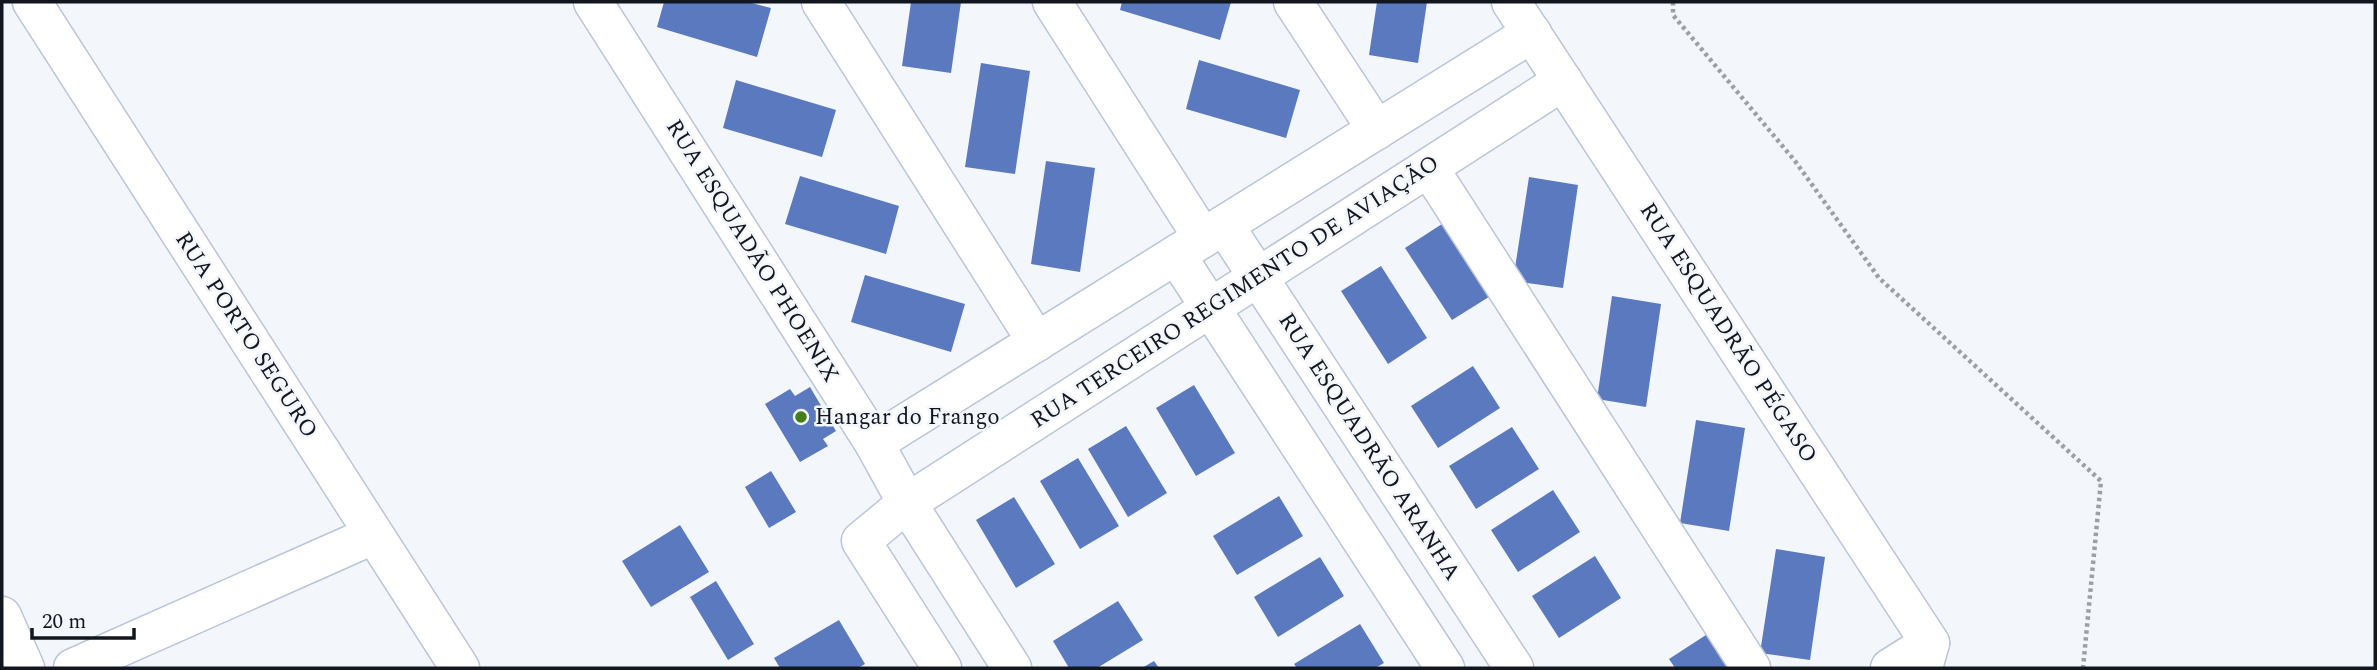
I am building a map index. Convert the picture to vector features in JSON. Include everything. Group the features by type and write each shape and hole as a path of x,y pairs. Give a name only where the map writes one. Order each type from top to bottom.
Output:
{"street":[{"name":"RUA PORTO SEGURO","path":"32,2 460,668"},
{"name":"RUA ESQUADÃO PHOENIX","path":"593,2 874,443 908,503 1012,668"},
{"path":"821,2 1037,342"},
{"path":"1052,2 1201,239 1210,308 1445,668"},
{"path":"1293,2 1377,130"},
{"name":"RUA ESQUADRÃO PÉGASO","path":"1511,2 1926,655"},
{"path":"874,443 1532,33"},
{"name":"RUA TERCEIRO REGIMENTO DE AVIAÇÃO","path":"942,668 861,541 908,503 1563,82"},
{"path":"1429,168 1751,668"},
{"name":"RUA ESQUADRÃO ARANHA","path":"1201,239 1258,277 1514,668"},
{"path":"73,668 373,535"},
{"path":"1382,573 1431,542"},
{"path":"2,617 25,668"},
{"path":"1890,668 1926,655"}],"path":[{"path":"1673,2 1672,15 1795,161 1879,278 2101,481 2083,668"}],"building":[{"path":"664,2 748,2 771,8 757,57 657,27"},
{"path":"911,2 961,2 951,73 902,66"},
{"path":"1122,2 1231,2 1220,40 1120,10"},
{"path":"1377,2 1427,2 1418,63 1369,55"},
{"path":"1199,60 1300,90 1286,138 1186,109"},
{"path":"981,63 1030,71 1015,174 965,167"},
{"path":"736,80 836,110 822,157 723,128"},
{"path":"1046,161 1095,168 1080,272 1031,264"},
{"path":"800,176 899,206 886,254 785,224"},
{"path":"1529,177 1578,185 1563,288 1513,281"},
{"path":"1445,222 1492,295 1452,320 1405,248"},
{"path":"1381,266 1427,338 1388,364 1341,291"},
{"path":"865,275 965,304 951,352 851,322"},
{"path":"1612,296 1661,304 1646,407 1597,399"},
{"path":"1473,366 1500,408 1438,448 1411,406"},
{"path":"1194,385 1235,453 1196,476 1156,408"},
{"name":"Hangar do Frango","path":"810,387 836,431 823,439 828,446 800,462 765,404 790,389 795,396"},
{"path":"1696,420 1745,428 1729,531 1680,523"},
{"path":"1126,426 1167,493 1128,517 1088,449"},
{"path":"1512,427 1539,469 1476,509 1449,466"},
{"path":"1078,458 1119,526 1080,549 1040,481"},
{"path":"771,471 796,512 769,528 745,487"},
{"path":"1553,490 1580,532 1518,572 1491,530"},
{"path":"1279,496 1303,536 1237,575 1213,536"},
{"path":"1014,497 1055,564 1016,588 976,520"},
{"path":"680,525 709,572 651,607 622,561"},
{"path":"1776,549 1825,557 1810,660 1760,653"},
{"path":"1595,556 1621,598 1559,638 1532,596"},
{"path":"1320,557 1344,596 1278,637 1254,597"},
{"path":"716,581 754,644 728,660 690,597"},
{"path":"1118,601 1143,640 1097,668 1069,668 1053,641"},
{"path":"839,620 865,664 858,668 780,668 774,658"},
{"path":"1360,624 1384,663 1375,668 1297,668 1294,664"},
{"path":"1709,633 1731,668 1675,668 1669,659"},
{"path":"1154,661 1159,668 1142,668"}],"place":[{"name":"Hangar do Frango","path":"801,417"}]}
